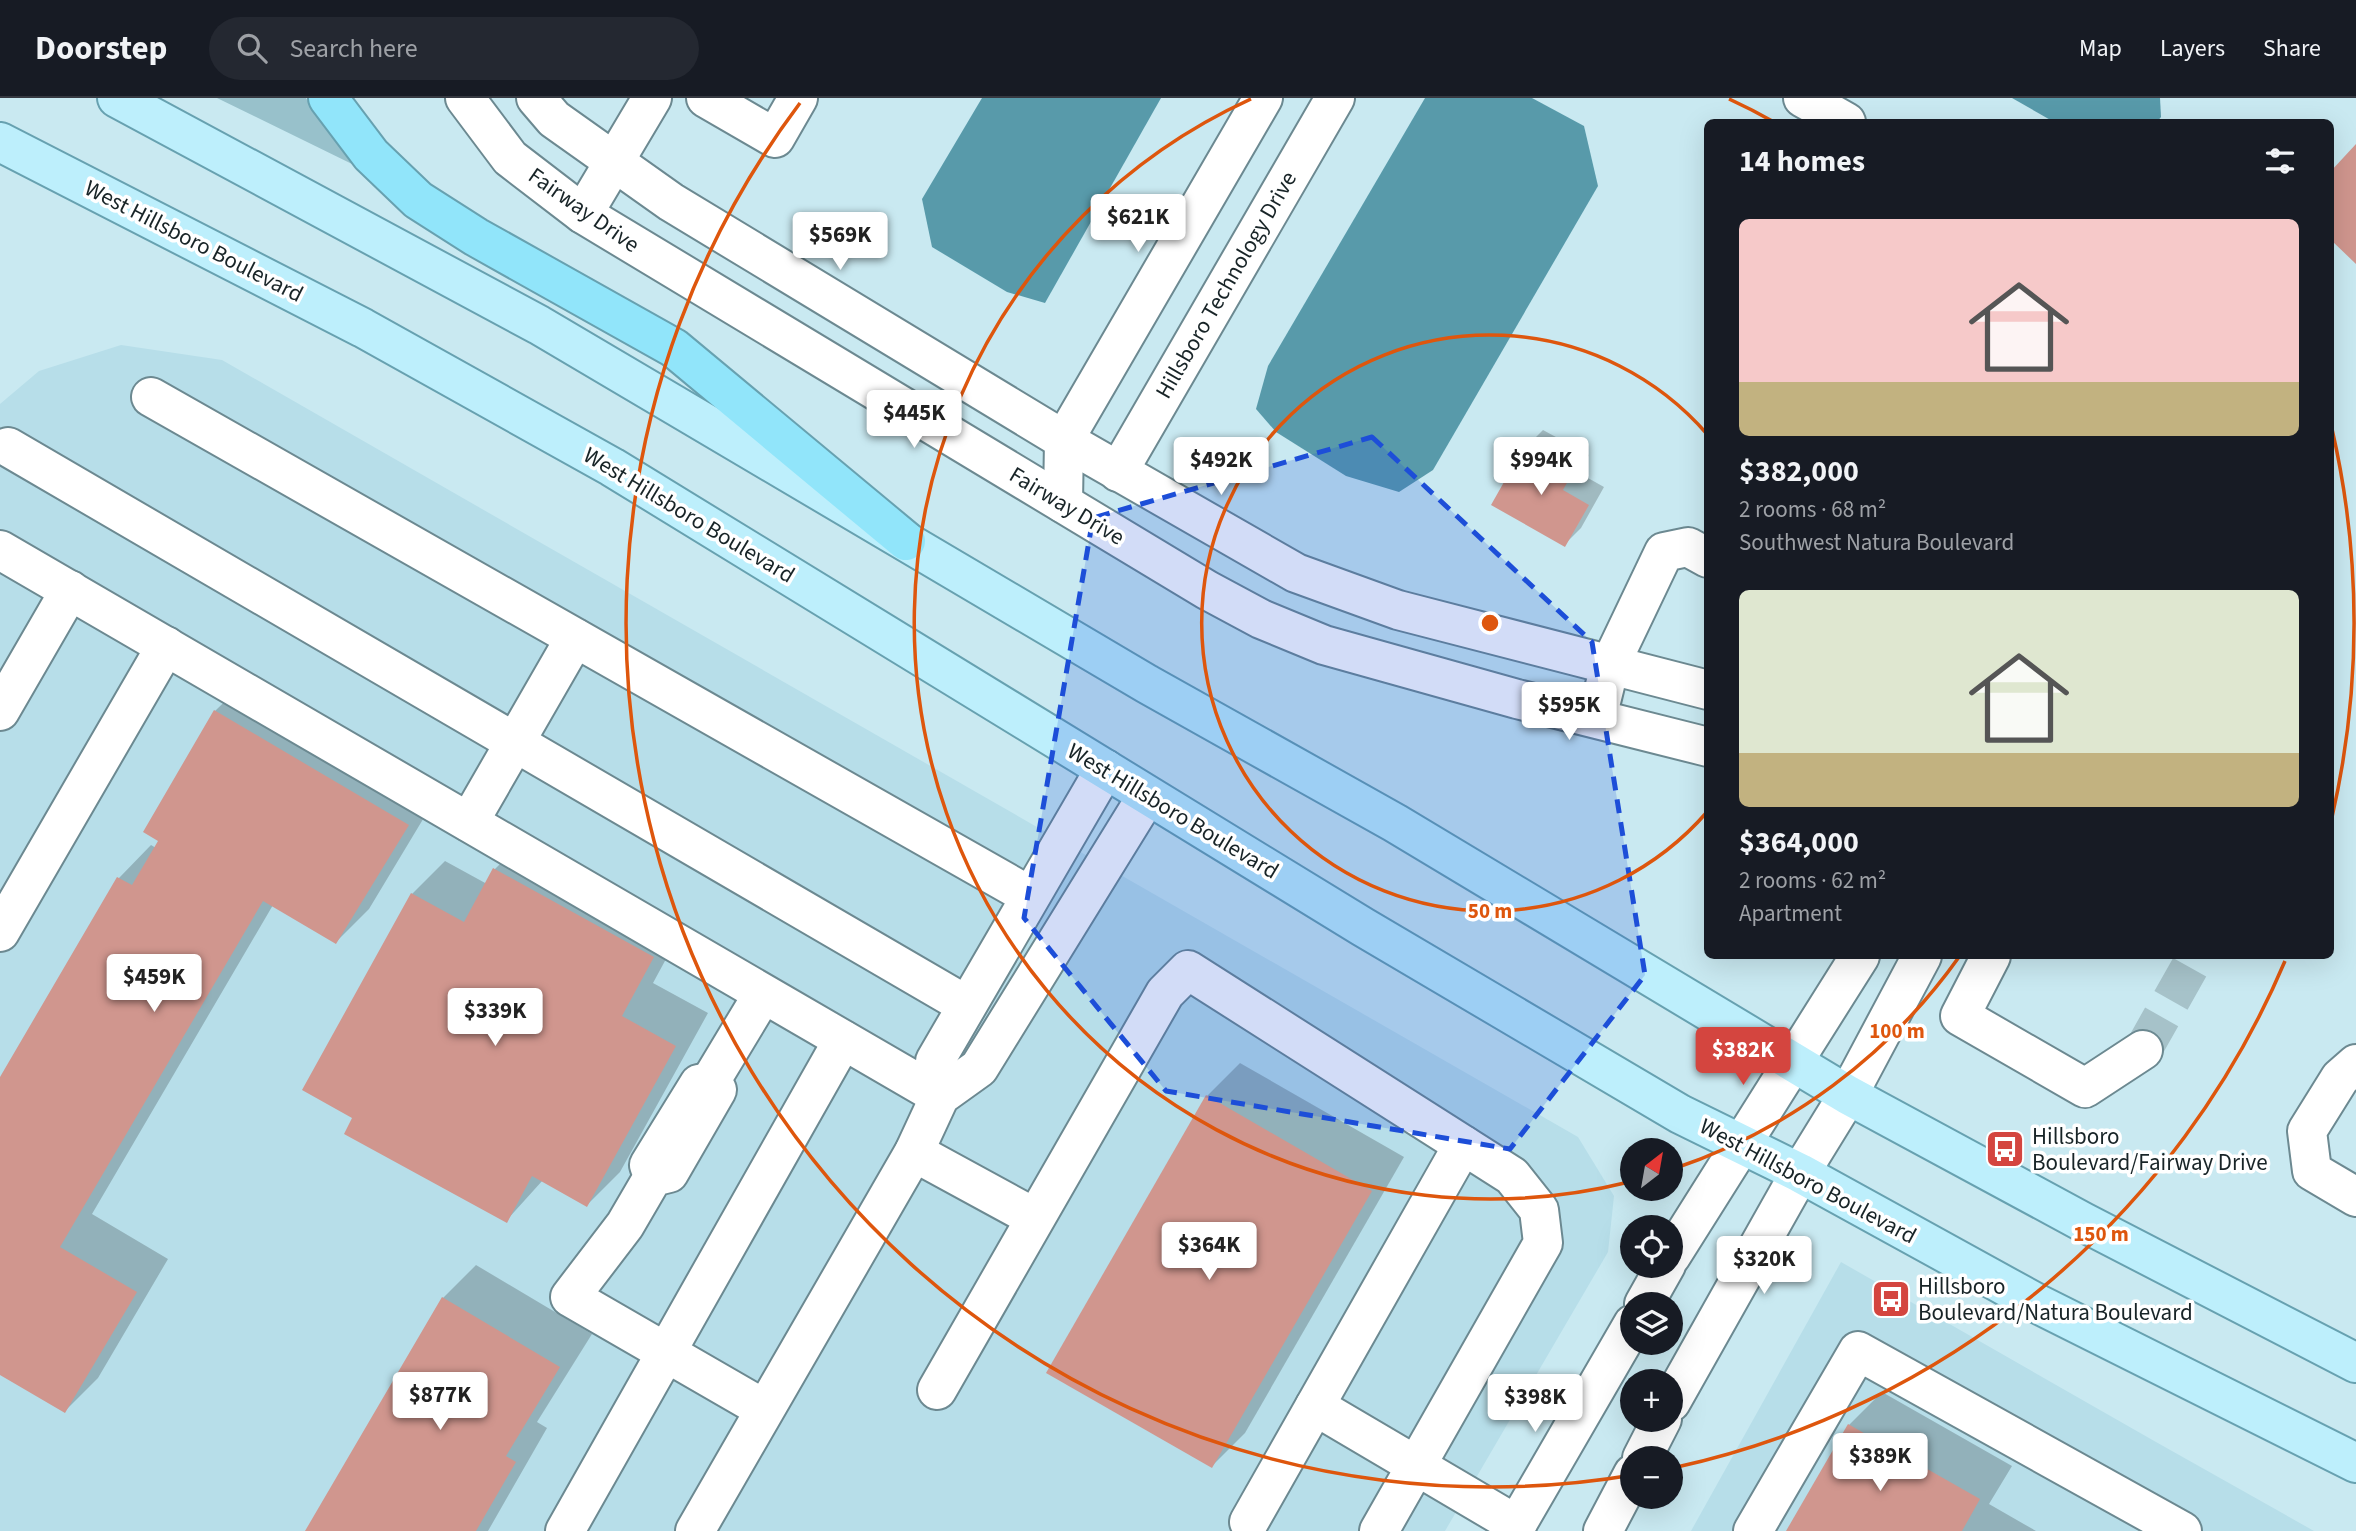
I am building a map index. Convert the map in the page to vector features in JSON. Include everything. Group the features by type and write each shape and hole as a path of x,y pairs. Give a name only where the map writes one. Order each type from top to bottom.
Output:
{"highway":[{"path":"328,98 371,155 418,200 476,237 674,348 906,541"}],"main road":[{"path":"117,98 539,325 1147,684 1395,823 1848,1095 2119,1241 2356,1363"},
{"name":"West Hillsboro Boulevard","path":"0,142 489,397 612,467 1485,1000 1739,1145 1800,1173 2038,1304 2356,1463"}],"street":[{"name":"Fairway Drive","path":"465,98 510,158 583,214 1206,590 1261,619 1324,645 1457,684 1704,746"},
{"path":"536,98 554,119 614,163 795,279 1118,472 1296,573 1398,610 1704,689"},
{"path":"583,214 652,98"},
{"path":"706,98 775,138 798,98"},
{"path":"1063,503 1064,440 1262,98"},
{"name":"Hillsboro Technology Drive","path":"1118,472 1335,98"},
{"path":"1803,98 1841,119"},
{"path":"151,397 1030,896"},
{"path":"8,447 966,1005"},
{"path":"1063,503 1118,472"},
{"path":"1597,718 1610,665 1664,552 1688,547 1704,556"},
{"path":"0,550 940,1096"},
{"path":"0,711 70,590"},
{"path":"469,822 575,638"},
{"path":"0,932 166,646"},
{"path":"940,1096 935,1061 1105,769"},
{"path":"695,1531 914,1152 940,1096 979,1068 1147,796"},
{"path":"1683,1236 1739,1145 1796,1062 1858,959"},
{"path":"1683,1381 1800,1173 1848,1095 1920,959"},
{"path":"1988,959 1959,1016 2085,1088 2143,1050"},
{"path":"937,1390 1165,993 1188,970 1512,1176 1539,1210 1543,1243 1379,1531"},
{"path":"763,994 710,1082 717,1090 669,1173 653,1177 625,1226 570,1297 664,1354 764,1409"},
{"path":"565,1531 843,1040"},
{"path":"2356,1064 2340,1078 2306,1131 2312,1171 2356,1197"},
{"path":"1249,1522 1463,1145"},
{"path":"914,1152 1035,1218"},
{"path":"1315,1406 1418,1466 1515,1528 1620,1346"},
{"path":"1753,1531 1858,1351 2182,1531"},
{"path":"1603,1531 1620,1499"}],"highlighted area":[{"path":"1372,437 1592,642 1645,975 1510,1149 1166,1091 1024,918 1093,518"}],"shaded area":[{"path":"217,98 306,98 352,164"},
{"path":"982,98 1161,98 1045,303 1007,292 932,247 922,199"},
{"path":"1425,98 1532,98 1584,126 1598,186 1433,470 1399,492 1346,476 1276,432 1256,409 1268,366"},
{"path":"2012,98 2160,98 2159,119 2049,119"},
{"path":"121,345 222,360 1578,1137 1614,1196 1608,1252 1445,1531 0,1531 0,404 39,371"},
{"path":"1841,1262 2156,1442 2314,1531 1691,1531"}],"building":[{"path":"2356,144 2356,264 2334,243 2334,168"},
{"path":"1525,445 1573,472 1563,490 1589,505 1565,547 1491,505"},
{"path":"214,710 409,825 336,944 263,901 60,1247 137,1292 65,1413 0,1375 0,1077 117,877 132,885 158,841 143,832"},
{"path":"493,868 654,957 622,1016 676,1046 587,1207 532,1176 507,1223 344,1134 352,1118 302,1090 411,893 464,922"},
{"path":"1206,1095 1372,1191 1212,1468 1046,1373"},
{"path":"442,1297 560,1367 506,1456 516,1462 476,1531 305,1531"},
{"path":"1848,1424 1980,1499 1962,1531 1786,1531"}],"tunnel":[{"path":"2143,1050 2194,959"}],"place":[{"name":"Hillsboro Boulevard/Fairway Drive","path":"2005,1149"},
{"name":"Hillsboro Boulevard/Natura Boulevard","path":"1891,1299"}]}
